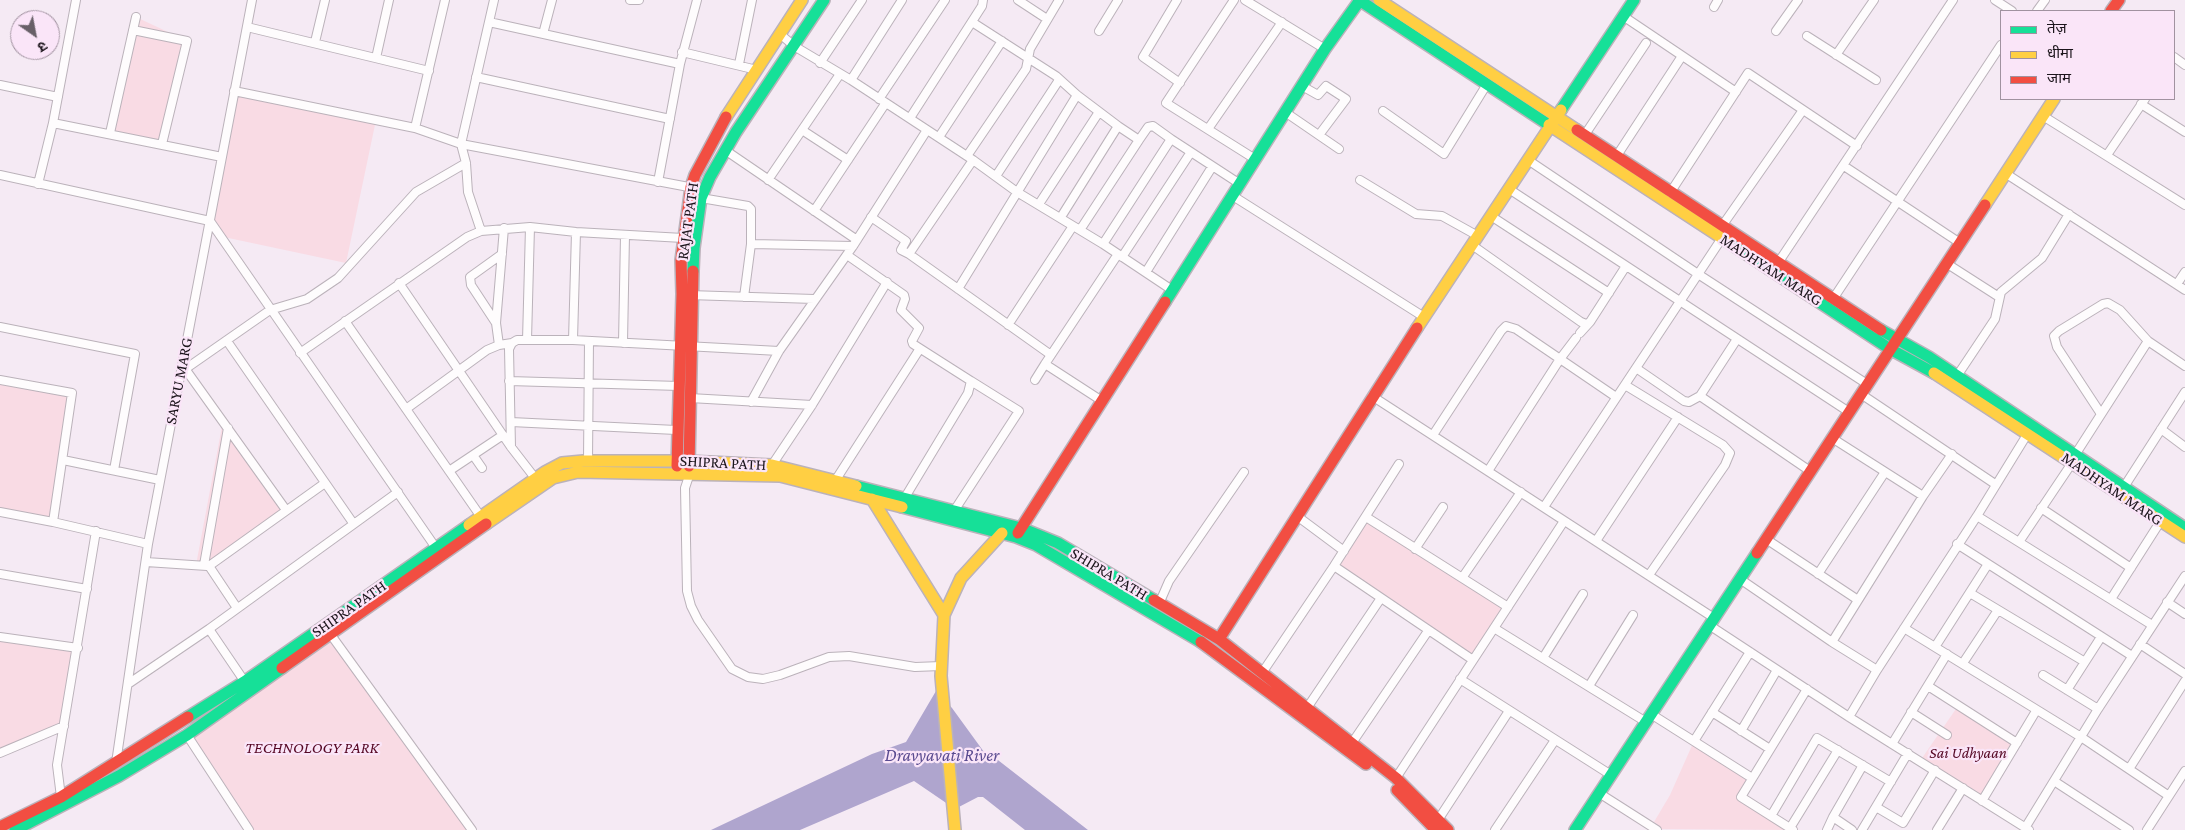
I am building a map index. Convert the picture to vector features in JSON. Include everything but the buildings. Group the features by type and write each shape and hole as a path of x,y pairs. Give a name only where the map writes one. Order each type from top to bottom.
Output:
{"street":[{"path":"38,184 53,123 76,0"},
{"name":"SARYU MARG","path":"116,763 148,544 183,371 252,0"},
{"path":"315,42 325,0"},
{"path":"376,58 389,0"},
{"path":"416,128 445,0"},
{"path":"481,231 468,192 466,163 461,144 494,0"},
{"path":"543,34 552,0"},
{"path":"630,0 639,0"},
{"path":"658,182 682,52 697,0"},
{"path":"739,64 752,0"},
{"name":"RAJAT PATH","path":"690,473 688,461 693,348 683,238 691,187 718,129 802,0"},
{"name":"RAJAT PATH","path":"678,473 676,430 680,347 702,195 725,150 824,0"},
{"path":"820,63 862,0"},
{"path":"851,80 902,0"},
{"path":"814,211 848,160 945,0"},
{"path":"910,118 982,6 983,0"},
{"path":"1018,0 1047,19"},
{"path":"909,254 1026,69 1030,49 1059,0"},
{"path":"1099,31 1118,0"},
{"path":"1177,0 1143,57 1180,83"},
{"path":"1234,0 1166,103 1255,159"},
{"path":"1245,0 1325,49"},
{"path":"1019,532 1325,49 1360,0"},
{"name":"MADHYAM MARG","path":"1360,0 1487,84 1554,122 1584,136 1670,192 1722,232 1778,263 1833,299 1893,344 1929,357 2160,522 2185,529"},
{"name":"MADHYAM MARG","path":"1379,0 1554,122 1941,377 2028,433 2124,487 2185,529"},
{"path":"1219,639 1372,396 1634,0"},
{"path":"1776,31 1798,0"},
{"path":"1836,55 1874,0"},
{"path":"1778,263 1953,0"},
{"path":"1995,0 2010,10"},
{"path":"1623,16 1736,92"},
{"path":"110,133 136,17"},
{"path":"489,22 680,64"},
{"path":"972,22 1029,58 1139,140"},
{"path":"1208,130 1282,22"},
{"path":"247,27 429,71"},
{"path":"133,30 187,41 162,144"},
{"path":"780,34 820,63 851,80 882,102 939,137 1017,192 1103,244 1172,290"},
{"path":"1808,36 1876,80"},
{"path":"939,137 1002,41"},
{"path":"1584,136 1646,42"},
{"path":"1833,299 1899,202 2000,47"},
{"path":"682,52 739,64 757,70"},
{"path":"1616,157 1682,56"},
{"path":"1670,192 1748,73 1857,146"},
{"path":"768,180 840,74"},
{"path":"476,78 670,119"},
{"path":"996,176 1059,80"},
{"path":"1383,111 1444,154 1487,84"},
{"path":"0,85 58,97"},
{"path":"1302,86 1318,95 1326,86 1346,100 1319,135"},
{"path":"0,94 5,91 41,97"},
{"path":"234,92 416,128 461,144 691,187 702,195 750,207 752,217 744,297"},
{"path":"958,289 1078,95"},
{"path":"1575,830 2053,100"},
{"path":"2107,155 2143,101 2185,132"},
{"path":"1544,507 1698,274 1722,232 1803,110"},
{"path":"1039,204 1099,112"},
{"path":"1285,112 1339,149"},
{"path":"2043,116 2185,205"},
{"path":"53,123 222,157"},
{"path":"1061,218 1118,126"},
{"path":"1008,325 1150,126 1240,184"},
{"path":"802,130 848,160"},
{"path":"751,402 779,351 855,243 926,130"},
{"path":"1103,244 1171,139"},
{"path":"725,150 814,211 855,243"},
{"path":"1034,380 1191,152"},
{"path":"1528,160 1867,384"},
{"path":"286,510 228,428 183,371 270,310 307,299 338,278 416,192 466,163"},
{"path":"1146,272 1212,166"},
{"path":"1844,166 1960,243"},
{"path":"2006,173 2185,290"},
{"path":"0,175 210,222 436,548"},
{"path":"1360,180 1416,214 1442,216 1581,322 1586,324 1590,322"},
{"path":"1509,189 1849,412"},
{"path":"1233,196 1424,317"},
{"path":"1957,376 1995,319 1998,311 1999,297 2005,288 2042,258 2069,214"},
{"path":"1491,216 1609,292"},
{"path":"871,217 906,241 901,250 1051,355"},
{"path":"300,353 467,237 481,231 530,227 576,232 683,238"},
{"path":"527,340 530,227"},
{"path":"499,345 496,323 504,228"},
{"path":"573,340 576,232"},
{"path":"623,343 625,235"},
{"path":"750,244 855,243"},
{"path":"496,323 471,285 470,277 502,254"},
{"path":"847,254 905,297 901,310 904,315 918,326 912,341 919,350 1019,411 954,511"},
{"path":"1946,264 1999,297"},
{"path":"1488,471 1560,359 1590,322 1626,266"},
{"path":"2177,284 2185,272"},
{"path":"772,465 812,405 887,282"},
{"path":"399,283 511,447 535,478"},
{"path":"688,295 814,299"},
{"path":"2101,414 2057,347 2054,336 2059,330 2103,304 2108,303 2120,310 2148,341 2185,366"},
{"path":"345,321 480,517"},
{"path":"0,327 135,354 114,470"},
{"path":"1433,436 1503,328 1511,327 1516,329 1616,397"},
{"path":"1636,368 1684,401 1689,402 1700,396 1737,339"},
{"path":"406,409 487,350 517,340 573,340 693,348 779,351"},
{"path":"227,341 353,523"},
{"path":"588,461 590,341"},
{"path":"2018,542 2148,341"},
{"path":"511,447 509,381 510,349 512,343"},
{"path":"835,482 919,350"},
{"path":"1045,364 1102,401"},
{"path":"0,380 72,393 53,522"},
{"path":"509,381 679,386"},
{"path":"904,499 968,393 971,381"},
{"path":"1625,385 1724,445 1728,449 1730,456 1649,576"},
{"path":"2124,487 2185,392"},
{"path":"1861,394 1995,484"},
{"path":"1372,396 1649,576 1712,621 1750,652 1807,690 2027,829 2098,709 2185,576"},
{"path":"1700,396 1810,471"},
{"path":"690,398 812,405"},
{"path":"1596,541 1678,417"},
{"path":"511,422 676,430"},
{"path":"228,428 206,566 237,608"},
{"path":"2161,429 2185,447"},
{"path":"1849,717 2028,433"},
{"path":"449,472 503,434"},
{"path":"1832,438 1923,496"},
{"path":"1832,642 1923,496 1952,454"},
{"path":"473,455 482,468"},
{"path":"63,460 160,480"},
{"name":"SHIPRA PATH","path":"15,830 119,776 187,735 248,686 535,478 562,463 588,461 688,461 772,465 954,511 1058,543 1219,639 1396,778 1437,825"},
{"path":"1262,672 1366,518 1400,464"},
{"name":"SHIPRA PATH","path":"0,827 61,797 248,686 331,635 553,478 578,472 780,476 1002,533 1019,532 1036,545 1213,649 1388,781 1437,825 1448,830"},
{"path":"1159,604 1169,581 1244,472"},
{"path":"1818,574 1884,472"},
{"path":"678,473 686,488"},
{"path":"690,473 686,488 687,591 691,606 698,620 732,669 748,677 763,679 829,657 849,656 941,671"},
{"path":"146,562 206,566 326,483"},
{"path":"128,684 209,629 398,492"},
{"path":"1462,578 1520,492"},
{"path":"872,500 944,615"},
{"path":"1415,549 1443,506"},
{"path":"2041,508 2131,568"},
{"path":"0,512 96,531 148,544"},
{"path":"1297,516 1344,551"},
{"path":"1977,516 2152,625"},
{"path":"1366,518 1508,607"},
{"path":"1396,778 1564,520"},
{"path":"2111,599 2160,522"},
{"path":"61,797 57,765 96,531"},
{"path":"955,830 941,671 944,615 962,578 1002,533"},
{"path":"1766,539 1858,600"},
{"path":"1957,544 2132,656"},
{"path":"1935,647 1988,564"},
{"path":"1334,566 1473,660"},
{"path":"0,574 87,589"},
{"path":"1740,579 1832,642 1877,670"},
{"path":"1970,593 2085,662"},
{"path":"1543,658 1583,594"},
{"path":"1307,708 1381,598"},
{"path":"2167,602 2185,614"},
{"path":"1963,663 1998,610"},
{"path":"1589,686 1633,615"},
{"path":"1494,628 1589,686 1694,741 1752,778"},
{"path":"1904,628 2081,737 2169,796"},
{"path":"209,629 248,686"},
{"path":"1352,743 1428,631"},
{"path":"331,635 472,830"},
{"path":"0,637 78,648"},
{"path":"2067,690 2101,637"},
{"path":"2140,644 2185,674"},
{"path":"1694,741 1750,652"},
{"path":"1892,744 1948,654"},
{"path":"1740,731 1778,670"},
{"path":"2043,675 2098,709"},
{"path":"1460,679 1611,775"},
{"path":"2128,769 2185,681"},
{"path":"1928,686 2017,743"},
{"path":"1807,690 1741,797 1792,829 1838,750"},
{"path":"1437,825 1509,711"},
{"path":"1982,801 2036,711"},
{"path":"1712,712 1770,749"},
{"path":"1911,712 1948,734"},
{"path":"0,753 64,726"},
{"path":"187,735 249,830"},
{"path":"1771,816 1817,738 1891,782"},
{"path":"1495,830 1555,740"},
{"path":"1862,830 1908,753"},
{"path":"1827,830 1863,765"},
{"path":"1876,807 1901,824 1904,823 1935,770"},
{"path":"2147,830 2185,771"},
{"path":"2054,781 2129,830"},
{"path":"1937,830 1963,788"},
{"path":"1599,793 1656,830"},
{"path":"1833,817 1852,830"}],"green space":[{"path":"136,17 187,41 162,144 110,133"},
{"path":"234,91 376,120 346,263 219,236 210,221"},
{"path":"0,380 72,393 53,522 0,512"},
{"path":"223,421 286,510 209,566 196,565"},
{"path":"1366,517 1508,607 1473,660 1334,566"},
{"name":"TECHNOLOGY PARK","path":"331,635 472,830 250,830 187,735"},
{"path":"0,637 78,648 64,726 0,753"},
{"name":"Sai Udhyaan","path":"1958,706 2016,745 1982,801 1920,761"},
{"path":"1694,741 1752,778 1741,797 1793,830 1656,829 1657,824 1654,822 1670,795"}],"water":[{"name":"Dravyavati River","path":"936,691 952,708 984,752 994,757 1088,830 1025,830 983,797 978,797 955,809 914,781 800,830 711,830 872,754 906,742"}],"traffic: fast":[{"path":"693,271 694,248 701,198 710,177 736,132 824,0"},
{"path":"1359,0 1549,125"},
{"path":"1165,302 1325,49 1360,0"},
{"path":"1561,110 1634,0"},
{"path":"1728,242 1890,349 1934,373"},
{"path":"1881,330 1929,357 2185,528"},
{"path":"856,486 1021,528 1058,543 1154,600"},
{"path":"902,507 1016,537 1036,545 1201,642"},
{"path":"188,717 244,682 469,525"},
{"path":"1575,830 1757,553"},
{"path":"15,830 119,776 187,735 282,668"}],"traffic: slow":[{"path":"726,117 802,0"},
{"path":"1379,0 1577,130"},
{"path":"1985,205 2053,100"},
{"path":"1417,328 1561,110"},
{"path":"1549,125 1728,242"},
{"path":"1934,373 2185,537"},
{"path":"469,525 545,472 562,463 583,461 688,461 772,465 856,486"},
{"path":"486,524 553,478 578,472 780,476 902,507"},
{"path":"872,499 944,615"},
{"path":"955,830 941,676 944,615 961,578 1002,533"}],"traffic: jam":[{"path":"2112,10 2119,0"},
{"path":"677,466 682,294 681,260 691,187 695,175 726,117"},
{"path":"1577,130 1881,330"},
{"path":"1757,553 1985,205"},
{"path":"689,466 693,271"},
{"path":"1018,533 1165,302"},
{"path":"1219,639 1417,328"},
{"path":"282,668 486,524"},
{"path":"1154,600 1219,639 1396,778 1448,830"},
{"path":"1201,642 1366,764"},
{"path":"0,827 61,797 188,717"},
{"path":"1397,790 1436,830"}]}
